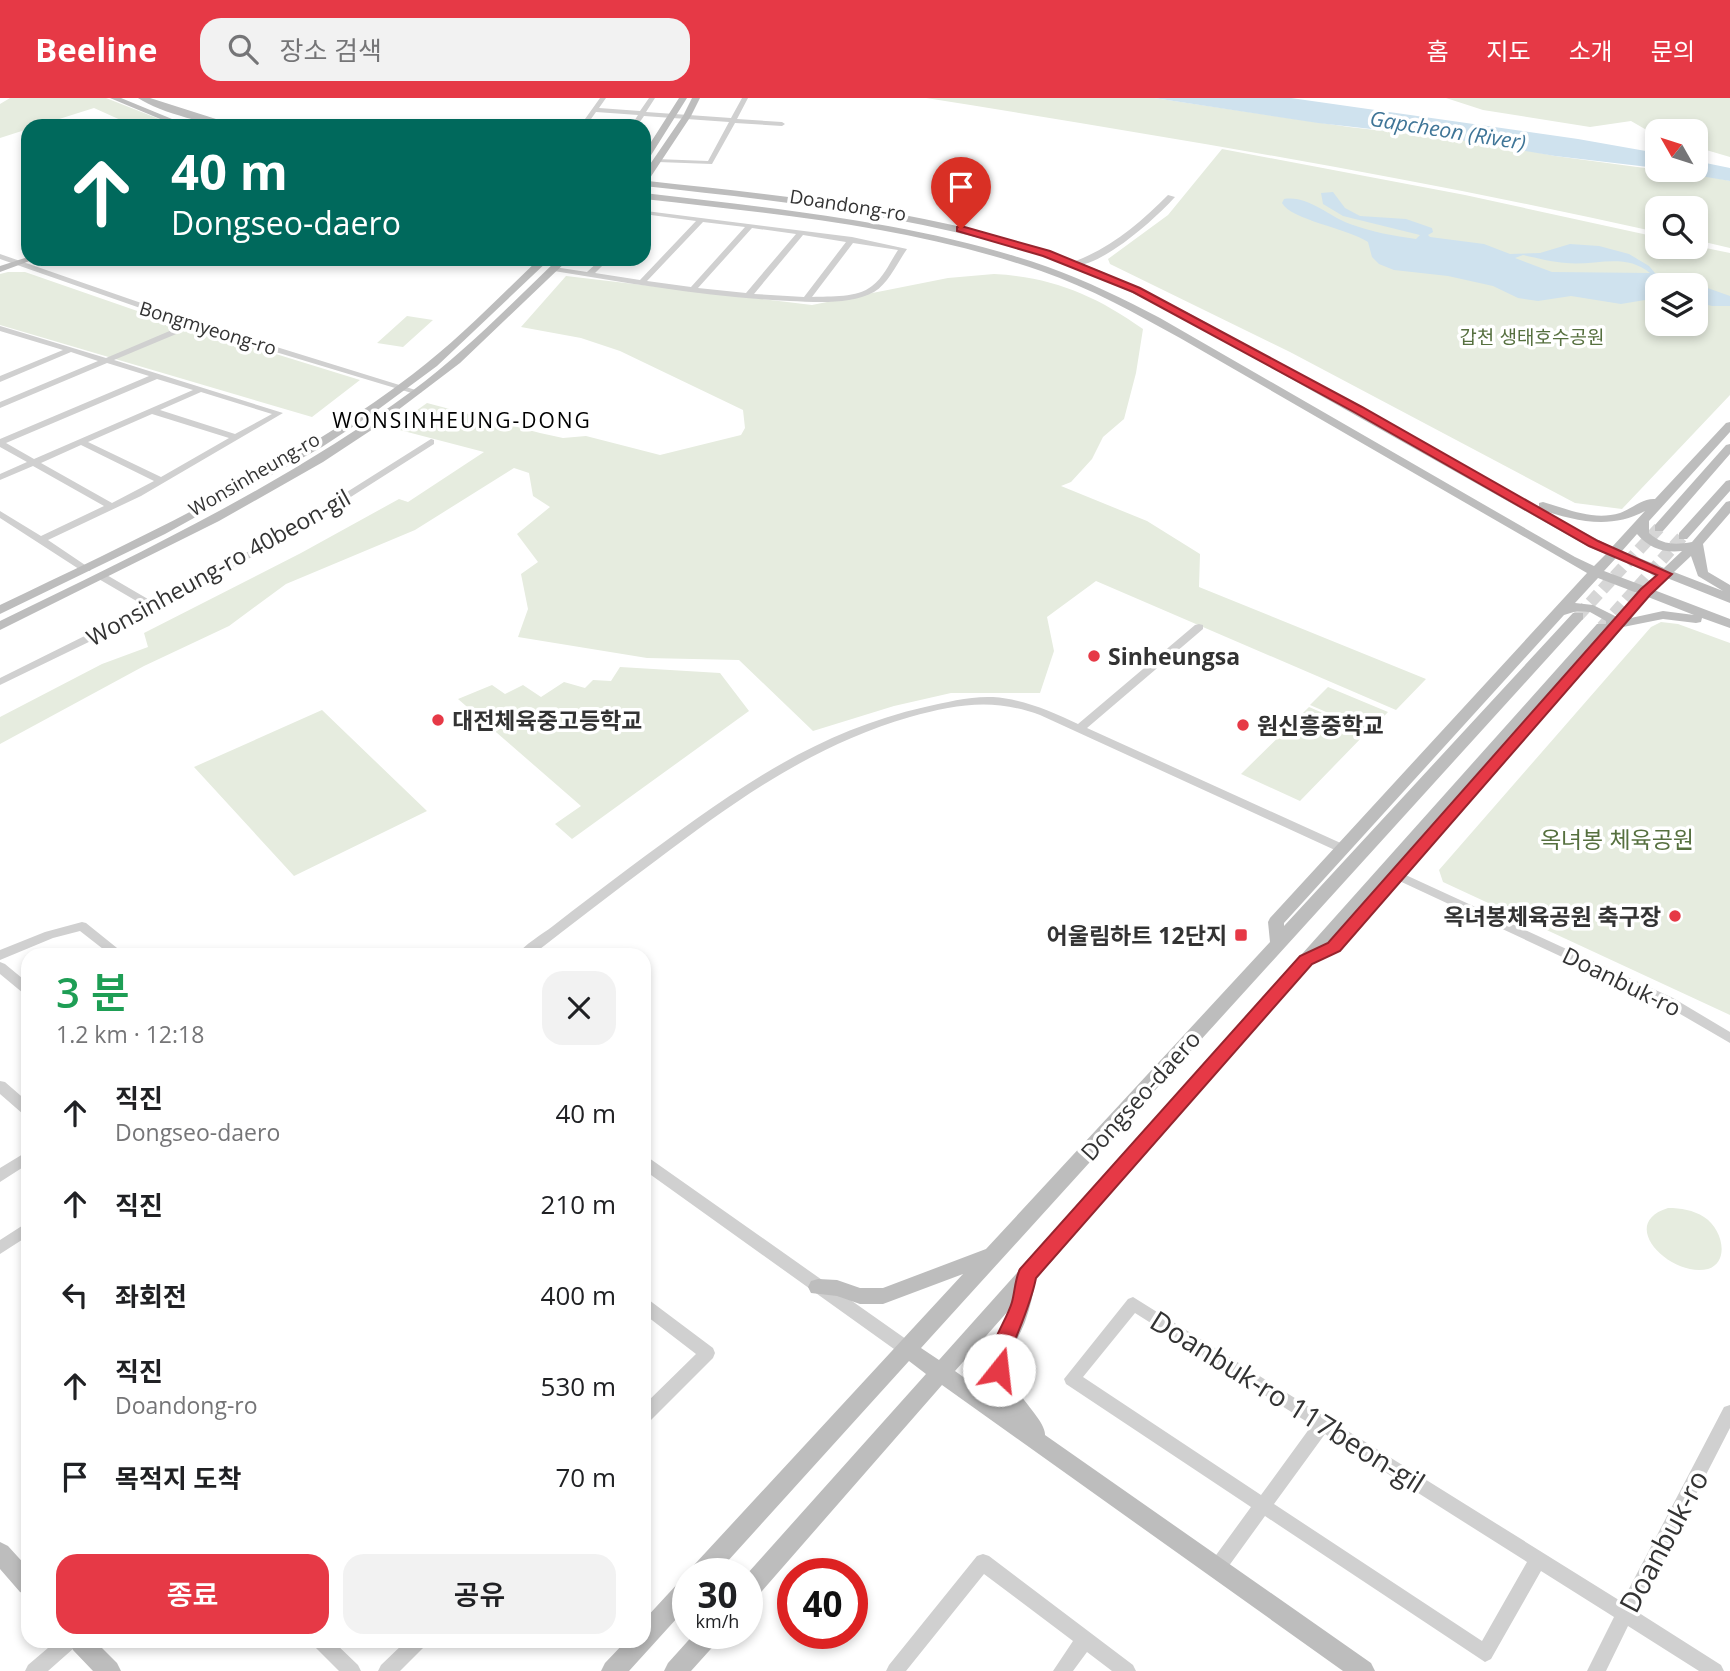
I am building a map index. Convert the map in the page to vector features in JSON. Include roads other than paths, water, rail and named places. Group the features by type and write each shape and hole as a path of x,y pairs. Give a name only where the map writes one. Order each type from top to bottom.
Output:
{"street":[{"path":"114,98 167,119"},
{"path":"142,98 207,119"},
{"path":"588,119 603,98"},
{"path":"639,119 652,98"},
{"path":"651,150 683,98"},
{"path":"651,171 696,98"},
{"path":"658,160 710,163 745,98"},
{"path":"594,110 782,124"},
{"name":"Doandong-ro","path":"651,183 865,210 943,225 1076,264 1137,290 1187,316 1515,497"},
{"name":"Doandong-ro","path":"651,196 870,224 955,243 1046,269 1116,299 1158,321 1595,572 1730,624"},
{"path":"1076,264 1092,259 1110,248 1171,197"},
{"path":"557,266 589,274 749,295 806,300 828,299 869,292 876,287 903,249 801,232 651,216"},
{"path":"643,281 701,220"},
{"path":"695,288 750,226"},
{"path":"749,295 801,232"},
{"path":"806,300 852,239"},
{"name":"Bongmyeong-ro","path":"0,256 21,264"},
{"path":"0,266 21,260"},
{"name":"Bongmyeong-ro","path":"26,266 193,324 418,391"},
{"name":"Wonsinheung-ro","path":"0,610 86,569 293,460 402,387 547,266"},
{"name":"Wonsinheung-ro","path":"0,626 188,533 300,470 418,391 481,338 547,266"},
{"path":"589,274 597,266"},
{"path":"0,405 193,324"},
{"path":"0,328 279,413 112,507 41,540"},
{"path":"0,380 70,350"},
{"path":"0,443 156,376"},
{"path":"0,380 25,395"},
{"path":"0,477 199,390"},
{"path":"150,411 237,438"},
{"path":"1278,944 1276,922 1730,425"},
{"path":"80,442 160,480"},
{"name":"Wonsinheung-ro 40beon-gil","path":"0,682 153,606 276,540 431,442"},
{"path":"0,443 112,507"},
{"path":"1659,528 1730,447"},
{"path":"1683,536 1730,484"},
{"path":"1515,497 1574,516 1600,520 1627,516 1670,489"},
{"path":"1515,497 1613,553 1730,599"},
{"path":"1306,960 1334,947 1610,629 1697,544 1730,505"},
{"path":"0,514 86,569"},
{"path":"1643,520 1643,534 1654,544 1677,550 1697,544"},
{"path":"1697,544 1696,564 1700,572 1730,590"},
{"path":"101,576 153,606"},
{"path":"1553,617 1572,606 1600,611 1612,619 1614,628 1610,629"},
{"path":"1610,629 1663,615 1695,619 1708,616"},
{"name":"Dongseo-daero","path":"716,1558 1578,616"},
{"path":"1080,728 1199,627"},
{"name":"Dongseo-daero","path":"763,1573 1306,960 1610,629"},
{"path":"533,948 729,799 812,748 899,716 985,700 1020,704 1080,728 1341,848"},
{"name":"Doanbuk-ro","path":"1397,875 1668,1000 1730,1038"},
{"path":"0,955 49,935 82,926 111,948"},
{"path":"0,967 21,984"},
{"path":"0,1086 21,1104"},
{"path":"0,1176 21,1162"},
{"path":"651,1166 1363,1671"},
{"path":"0,1248 21,1233"},
{"path":"818,1287 837,1287 860,1296 883,1296 995,1254"},
{"path":"1027,1275 1021,1304 1001,1351 999,1370 1006,1391 1019,1414 1059,1457"},
{"name":"Doanbuk-ro 117beon-gil","path":"1485,1653 1072,1379 1133,1304 1625,1613 1707,1669"},
{"path":"651,1310 707,1353 651,1409"},
{"name":"Doanbuk-ro","path":"1595,1671 1730,1412"},
{"path":"1217,1568 1323,1423"},
{"path":"0,1553 21,1576"},
{"path":"1485,1653 1538,1559"},
{"path":"895,1671 983,1562 1127,1671"},
{"path":"651,1629 672,1606"},
{"path":"1062,1671 1085,1640"},
{"path":"34,1671 61,1648"},
{"path":"87,1648 108,1671"},
{"path":"328,1648 352,1671"},
{"path":"387,1671 411,1648"},
{"path":"613,1671 634,1648"},
{"path":"676,1671 696,1649"}],"water":[{"name":"Gapcheon (River)","path":"1154,98 1291,98 1645,151 1645,167 1555,156 1442,137 1318,123"},
{"path":"1708,163 1730,168 1730,181 1708,177"},
{"path":"1333,192 1345,208 1360,216 1406,219 1432,228 1433,232 1428,235 1430,237 1484,244 1510,254 1540,253 1570,244 1599,246 1629,254 1649,266 1655,273 1650,273 1645,273 1645,300 1621,304 1571,296 1538,301 1518,298 1493,286 1448,276 1394,270 1379,264 1372,257 1368,242 1296,214 1282,203 1284,199 1301,200 1366,229 1416,239 1420,235 1343,216 1323,204 1321,193","holes":["1523,255 1566,263 1620,261 1650,273 1552,272 1515,258"]},
{"path":"1708,288 1730,296 1730,306 1708,305"}],"tunnel":[{"path":"1578,616 1659,528"},
{"path":"1602,627 1683,536"}],"place":[{"name":"Sinheungsa","path":"1094,656"},
{"name":"대전체육중고등학교","path":"438,720"},
{"name":"원신흥중학교","path":"1243,725"},
{"name":"옥녀봉체육공원 축구장","path":"1675,916"},
{"name":"어울림하트 12단지","path":"1241,935"}],"district":[{"name":"WONSINHEUNG-DONG","path":"462,420"}],"park label":[{"name":"갑천 생태호수공원","path":"1532,337"},
{"name":"옥녀봉 체육공원","path":"1617,839"}]}
